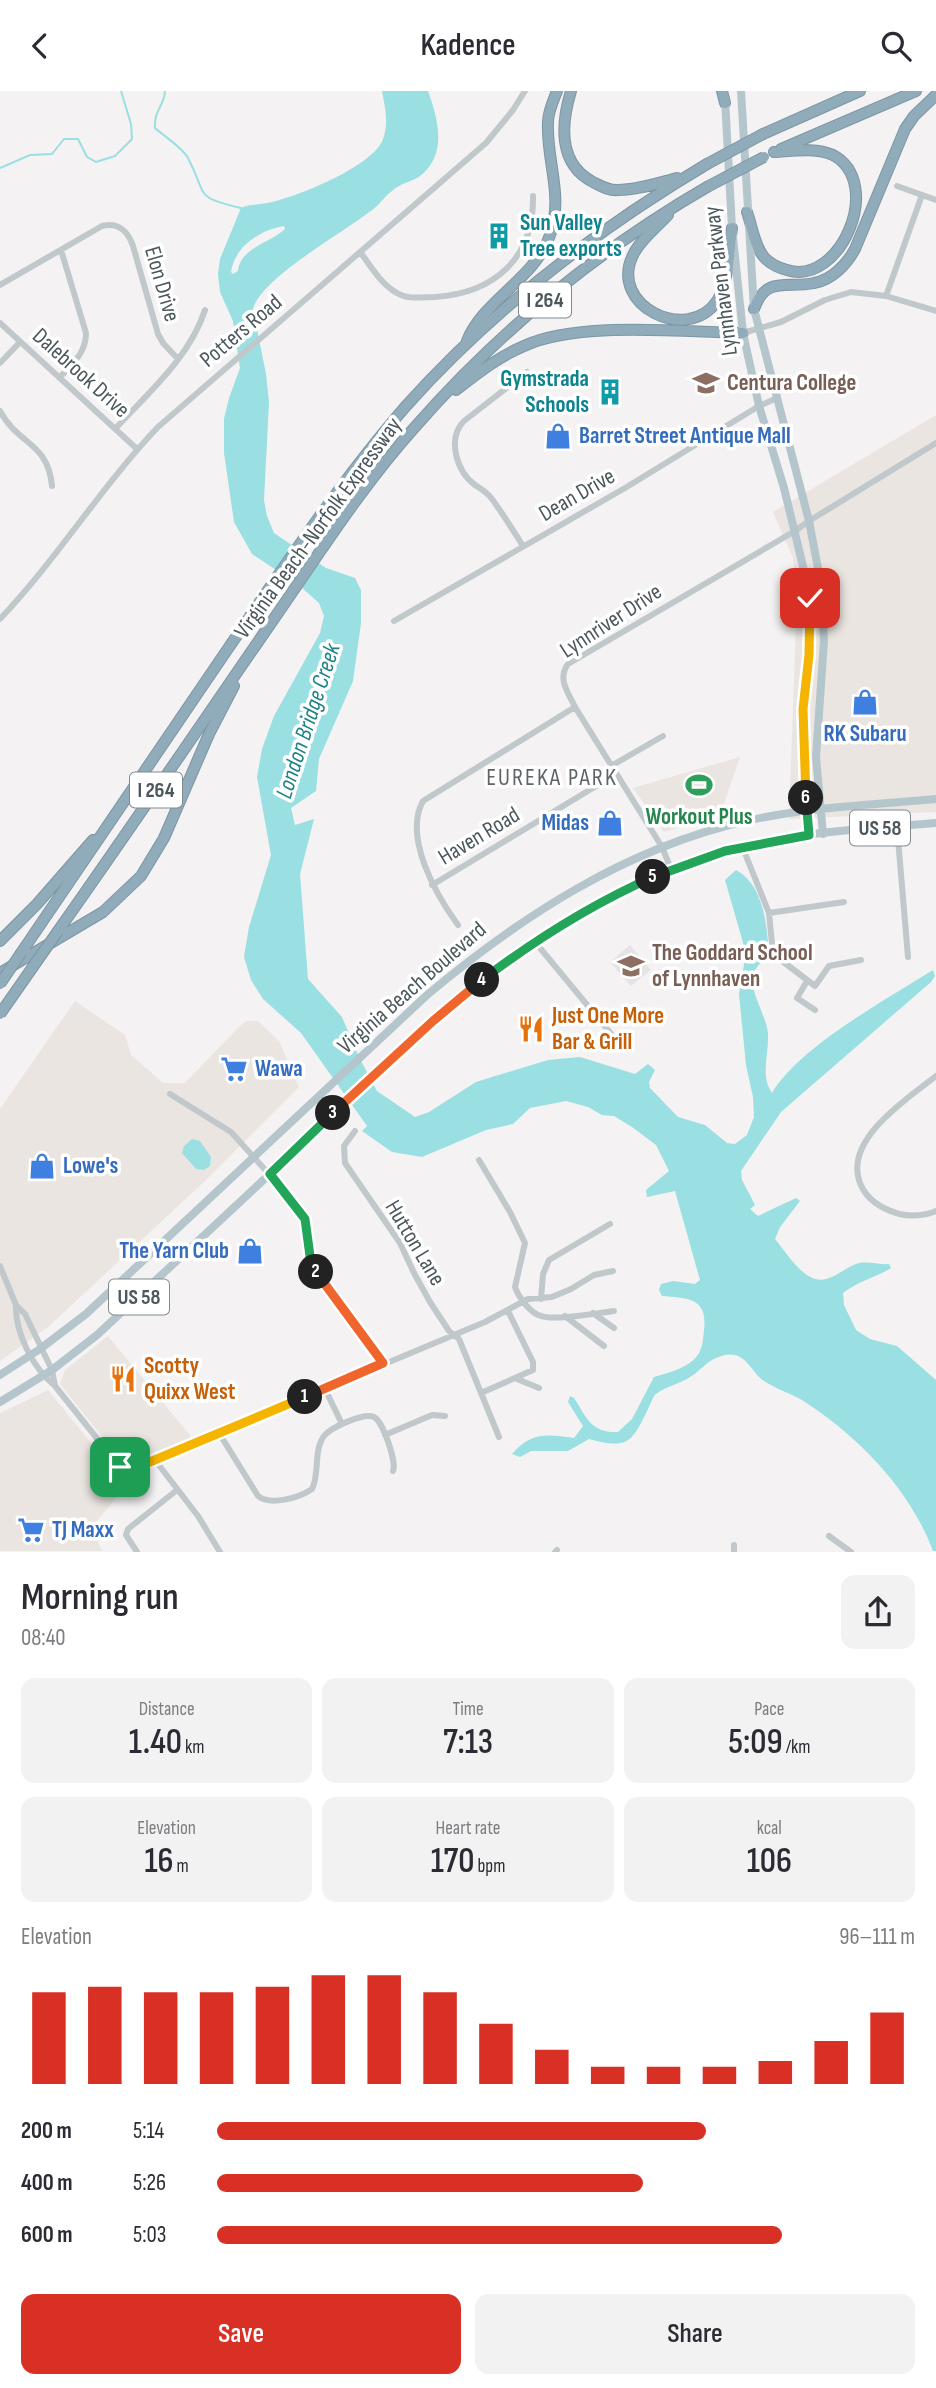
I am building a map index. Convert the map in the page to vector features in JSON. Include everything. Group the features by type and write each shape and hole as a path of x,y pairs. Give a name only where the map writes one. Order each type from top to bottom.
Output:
{"highway":[{"path":"465,346 473,326 529,268 550,235 555,182 548,119 557,91"},
{"path":"571,91 565,118 565,145 570,160 581,175 603,188 616,191 688,176"},
{"path":"723,91 725,103"},
{"name":"Virginia Beach-Norfolk Expressway","path":"0,984 302,541 391,425 465,346 561,262 626,215 763,134 860,91"},
{"name":"Virginia Beach-Norfolk Expressway","path":"0,1014 367,486 428,412 494,345 541,303 607,251 676,205 769,154 916,91"},
{"path":"754,309 758,297 765,290 783,285 814,283 828,278 845,265 855,249 905,129 914,116 936,95"},
{"path":"747,212 765,259 778,268 804,273 832,257 841,244 857,203 856,185 850,170 840,160 823,152 769,154"},
{"path":"676,205 640,245 630,263 632,293 644,307 659,316 677,320 688,319 702,315 715,305 723,288 732,228"},
{"path":"428,412 494,361 526,344 571,333 606,330 743,333"},
{"path":"0,973 103,912 141,876 164,838 209,734 254,649"},
{"path":"0,941 37,904 114,816"}],"main road":[{"name":"Lynnhaven Parkway","path":"741,91 754,309 809,521 821,584 824,641 816,757 823,834"},
{"name":"Lynnhaven Parkway","path":"725,103 732,228 743,333 759,406 796,531 810,605 809,655 803,709 809,835"},
{"name":"Virginia Beach Boulevard","path":"0,1374 40,1349 86,1314 365,1052 447,978 514,927 578,888 662,847 738,823 807,811 936,799"},
{"name":"Virginia Beach Boulevard","path":"0,1402 52,1370 117,1317 380,1070 475,986 536,942 603,901 671,869 742,846 809,835 936,823"}],"street":[{"name":"Potters Road","path":"0,619 25,592 137,449 221,370 361,253 485,143 525,91"},
{"path":"897,186 936,200"},
{"path":"886,296 922,195"},
{"path":"361,253 385,284 398,295 414,298 443,296 478,289 507,269 522,248 532,218 533,196"},
{"name":"Elon Drive","path":"0,285 102,226 124,230 133,246 158,334 178,359"},
{"path":"60,377 84,350 86,342 86,333 61,250"},
{"path":"743,333 782,322 838,295 858,292 886,296 936,311"},
{"path":"116,428 178,359 196,332 205,310"},
{"name":"Dalebrook Drive","path":"0,323 137,449"},
{"path":"0,363 20,342"},
{"path":"523,546 493,499 463,472 457,458 454,437 458,426 527,372"},
{"name":"Dean Drive","path":"394,621 620,491 759,406 777,398"},
{"path":"0,411 10,426 45,458 52,486"},
{"name":"Lynnriver Drive","path":"671,869 662,847 575,707 562,681 563,671 568,664 796,531 936,443"},
{"path":"0,607 6,612"},
{"path":"458,925 432,885 415,826 423,801 575,707"},
{"path":"611,766 663,736"},
{"name":"Haven Road","path":"432,885 616,774"},
{"path":"897,827 908,957"},
{"path":"742,846 769,913 773,954 815,986 829,966 861,960"},
{"path":"769,913 844,902"},
{"path":"536,942 617,1041"},
{"path":"807,981 797,998 815,1010"},
{"path":"936,1076 880,1122 859,1158 858,1175 863,1191 873,1202 891,1212 912,1217 936,1211"},
{"path":"170,1094 231,1132 270,1174 305,1219 310,1256 316,1273 383,1363"},
{"name":"Hutton Lane","path":"355,1131 344,1146 345,1163 391,1228 430,1302 459,1339 499,1437"},
{"path":"479,1160 525,1243 515,1287 523,1301 541,1317 614,1311"},
{"path":"541,1299 543,1274 549,1260 610,1224"},
{"path":"0,1266 16,1305 16,1319 30,1355 42,1376 55,1386 107,1452 126,1470 454,1335 508,1311 523,1301 561,1294 594,1275 613,1271"},
{"path":"16,1305 25,1314 52,1370 55,1386"},
{"path":"481,1393 528,1374 535,1366 508,1311"},
{"path":"593,1313 614,1328"},
{"path":"565,1316 604,1346"},
{"path":"517,1378 539,1388"},
{"path":"325,1389 342,1424"},
{"path":"385,1435 432,1415 445,1416"},
{"path":"219,1433 258,1496 269,1502 312,1489 321,1440 330,1430 366,1416 373,1416 379,1421 395,1462 393,1471"},
{"path":"155,1460 198,1516 220,1552"},
{"path":"137,1552 127,1537 128,1529 177,1490"},
{"path":"829,1536 851,1552"},
{"path":"835,1552 839,1543"}],"shaded area":[{"path":"936,415 936,812 789,819 797,598 793,558 773,512"},
{"path":"740,757 720,815 664,832 633,788"},
{"name":"The Goddard School of Lynnhaven","path":"630,945 651,970 631,986 610,962"},
{"path":"75,1001 125,1035 131,1055 163,1083 185,1083 246,1021 258,1021 279,1041 299,1087 206,1180 48,1327 0,1361 0,1109"},
{"path":"108,1336 193,1439 136,1464 119,1458 60,1384 65,1370"},
{"path":"48,1390 126,1486 92,1527 102,1551 0,1551 0,1413"}],"water":[{"name":"London Bridge Creek","path":"382,91 428,91 438,136 437,147 429,167 417,178 395,188 364,216 289,268 272,282 253,309 269,402 264,500 267,516 274,533 326,568 355,578 361,590 361,623 353,681 319,759 316,791 291,808 295,825 314,819 300,874 308,979 342,1017 377,1091 415,1117 429,1112 476,1082 548,1060 580,1057 635,1074 648,1064 655,1070 649,1082 650,1088 678,1117 705,1125 727,1143 735,1144 747,1135 754,1117 739,994 746,953 725,880 736,870 753,886 765,919 769,955 755,970 753,983 767,1027 766,1079 772,1093 802,1058 845,1025 933,970 935,976 931,982 781,1112 741,1171 742,1180 755,1205 750,1209 758,1216 796,1198 800,1201 780,1227 775,1239 804,1273 818,1280 830,1278 860,1263 889,1264 891,1268 843,1293 844,1305 856,1330 870,1339 897,1346 936,1380 936,1551 933,1551 911,1506 862,1447 823,1414 764,1381 745,1361 734,1355 712,1360 693,1375 656,1394 638,1428 628,1440 613,1444 589,1439 568,1451 531,1451 520,1457 512,1454 526,1442 540,1436 574,1438 583,1426 568,1402 570,1396 596,1427 618,1432 632,1419 654,1377 683,1367 697,1356 700,1350 703,1340 703,1311 688,1299 662,1296 659,1290 661,1284 673,1281 695,1284 700,1280 675,1191 647,1197 646,1190 669,1171 656,1145 614,1116 602,1115 588,1107 566,1101 530,1108 513,1124 486,1130 422,1157 392,1152 362,1131 367,1126 301,1033 263,999 251,980 244,957 249,927 271,855 257,777 262,749 274,716 320,633 324,616 319,603 300,586 252,554 234,522 224,453 224,419 240,368 233,321 220,292 220,259 241,208 280,200 314,188 350,170 377,149 386,127","holes":["284,226 285,229 250,251 240,263 238,271 233,274 231,272 238,254 250,241 266,231"]},
{"path":"192,1139 200,1141 211,1157 210,1166 204,1170 196,1169 182,1153 184,1146"}],"waterway":[{"path":"0,168 30,155 52,154 64,139 78,139 87,157 96,162 115,156 132,139 131,124 121,91"},
{"path":"165,91 156,116 155,128 185,154 208,197 241,208"}],"place":[{"name":"Sun Valley Tree exports","path":"499,236"},
{"name":"Centura College","path":"706,383"},
{"name":"Gymstrada Schools","path":"610,392"},
{"name":"Barret Street Antique Mall","path":"558,436"},
{"name":"RK Subaru","path":"865,702"},
{"name":"Workout Plus","path":"699,785"},
{"name":"Midas","path":"610,823"},
{"name":"The Goddard School of Lynnhaven","path":"631,966"},
{"name":"Just One More Bar & Grill","path":"531,1029"},
{"name":"Wawa","path":"234,1069"},
{"name":"Lowe's","path":"42,1166"},
{"name":"The Yarn Club","path":"250,1251"},
{"name":"Scotty Quixx West","path":"123,1379"},
{"name":"TJ Maxx","path":"31,1530"}],"district":[{"name":"EUREKA PARK","path":"552,777"}],"route":[{"path":"120,1467 133,1469 383,1363 316,1273 310,1256 305,1219 270,1174 340,1106 475,986 578,915 636,884 698,859 742,846 809,835 804,780 803,709 811,625 810,598"}]}
